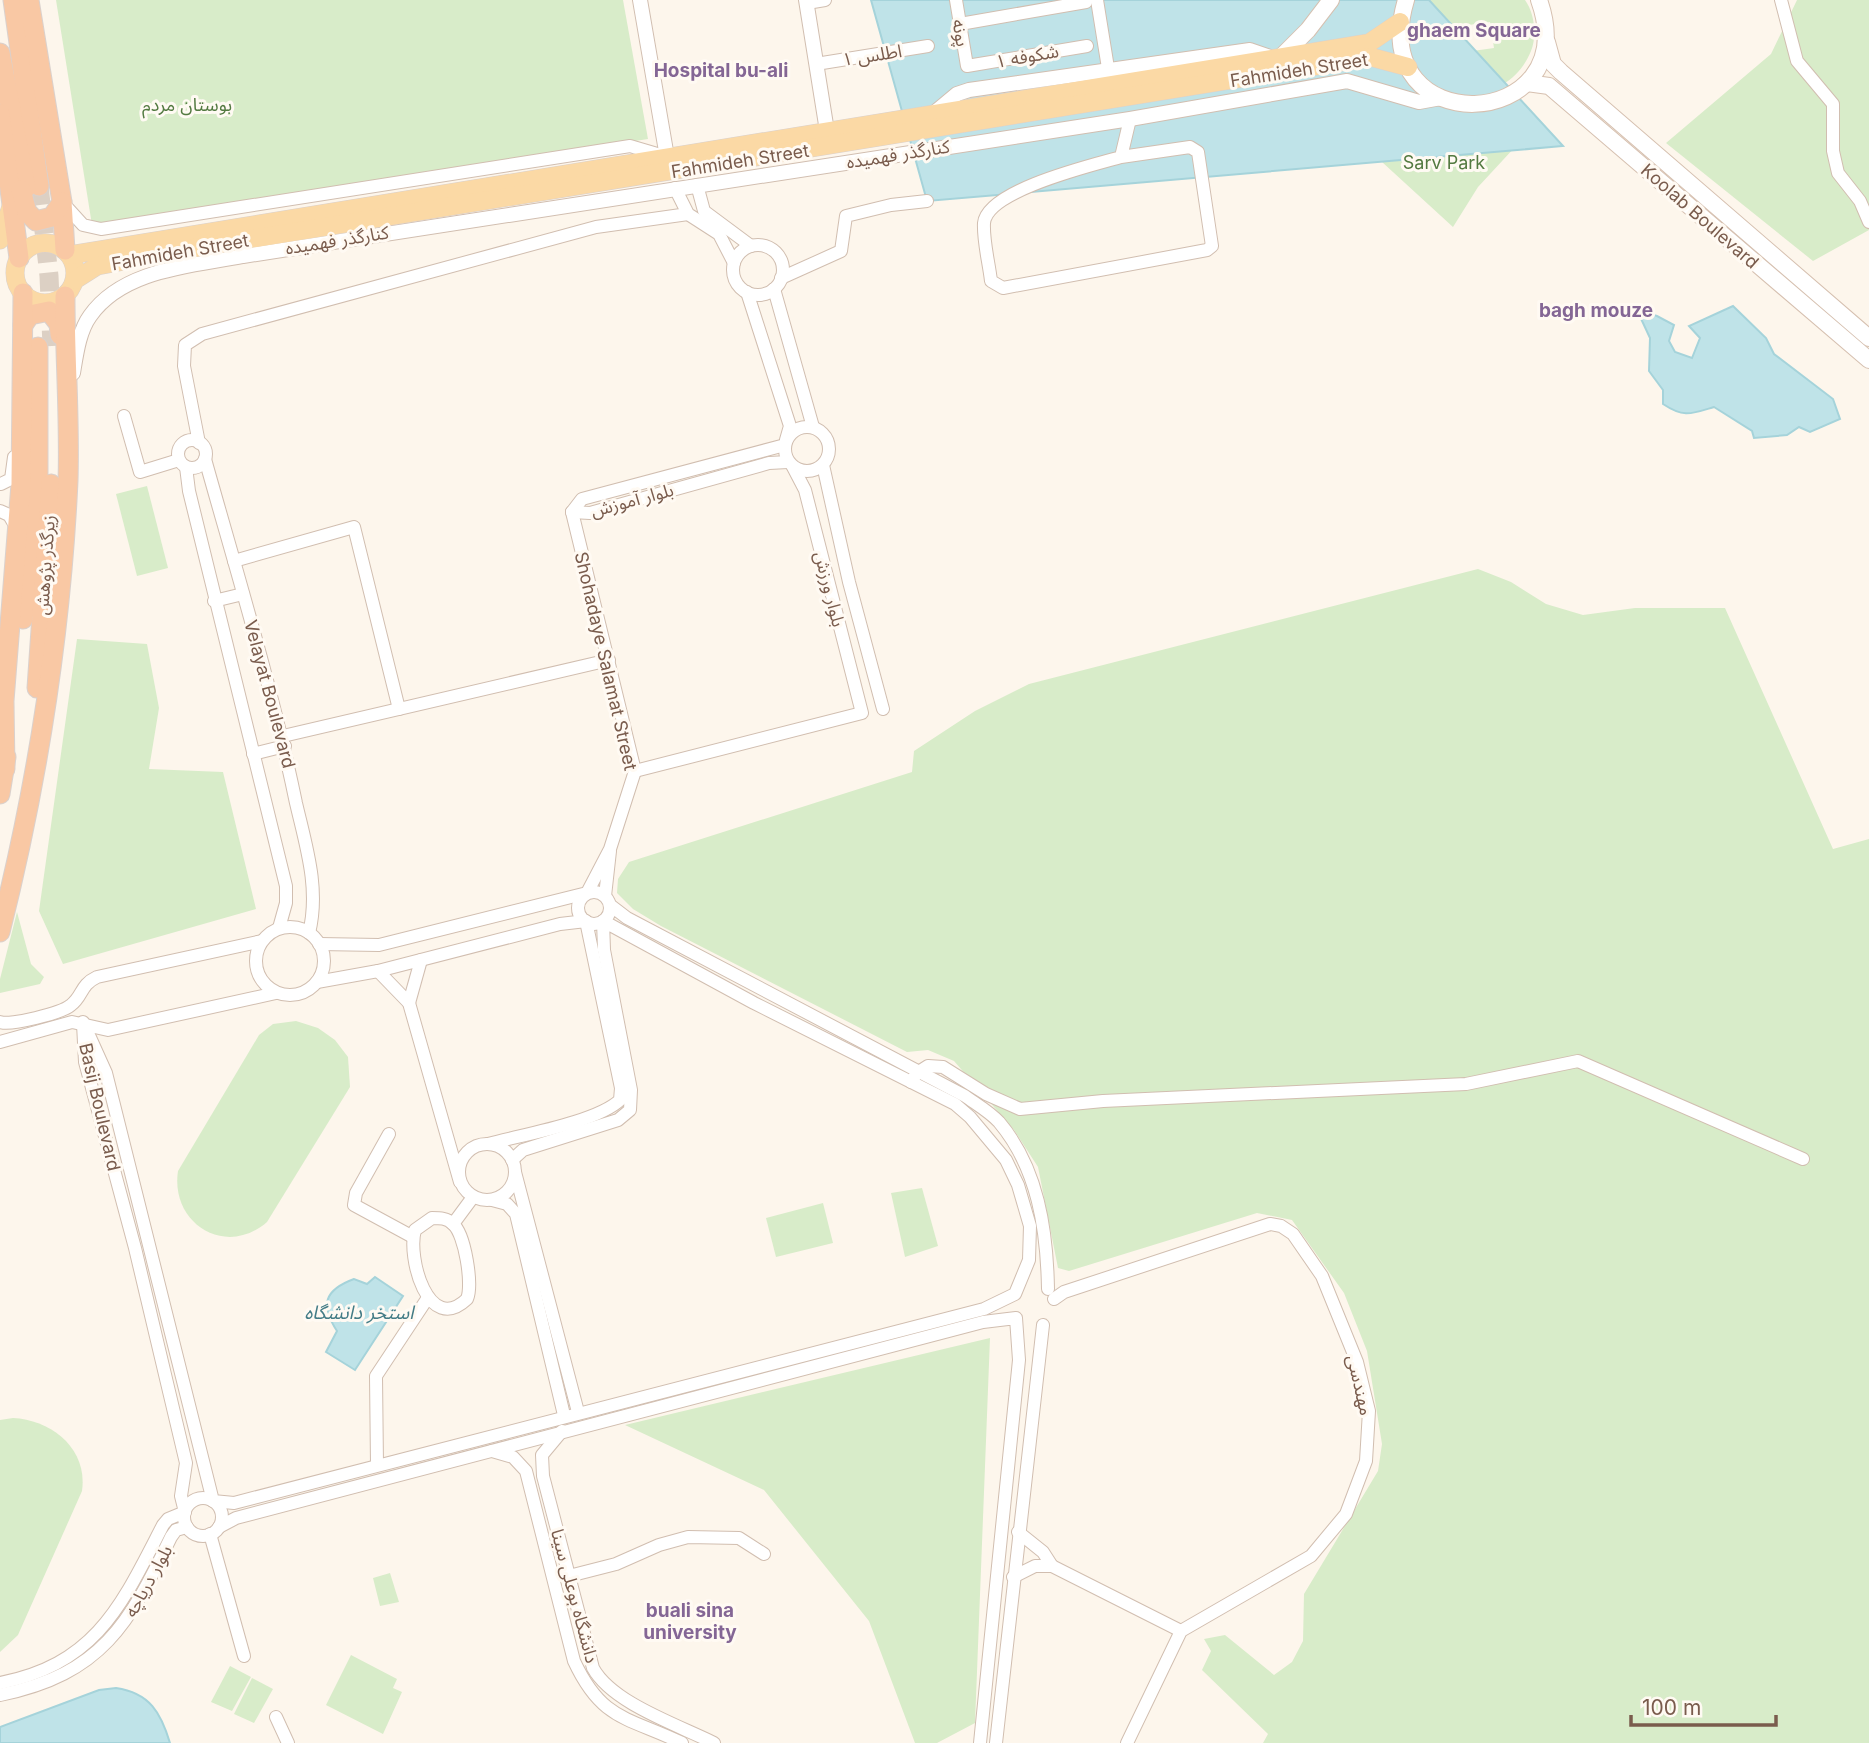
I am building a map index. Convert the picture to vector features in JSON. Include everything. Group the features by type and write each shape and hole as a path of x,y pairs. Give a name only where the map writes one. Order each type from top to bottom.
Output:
{"highway":[{"path":"13,0 26,191 19,259"},
{"path":"29,0 62,202 67,253"},
{"path":"0,53 26,191"},
{"path":"1,121 26,191"},
{"path":"1,121 29,216 40,222 47,220 62,202"},
{"path":"0,932 16,867 53,659 68,483 70,288"},
{"path":"0,794 5,769 4,701 17,529 22,404 22,292"},
{"path":"23,325 36,312 49,312 55,316 59,324 61,359 68,369"},
{"name":"زیرگذر پژوهش","path":"5,769 38,486 45,347 51,486 31,783"}],"main road":[{"path":"1279,58 1308,30 1331,0"},
{"path":"1406,0 1399,22 1400,45 1408,67 1422,85 1441,98 1463,105 1486,104 1508,97 1527,83 1540,64 1547,42 1546,19 1539,0"},
{"name":"Fahmideh Street","path":"67,253 670,167 826,128 933,114 1369,43 1399,22"},
{"name":"Koolab Boulevard","path":"1547,42 1548,53 1561,72 1869,338"},
{"name":"Fahmideh Street","path":"70,288 97,267 670,167 1371,57 1408,67"},
{"name":"Koolab Boulevard","path":"1527,83 1549,86 1869,360"},
{"path":"0,240 26,191"},
{"path":"0,265 19,259 33,246 43,243 67,253 74,263 70,288 48,303 30,299 22,292 15,276 19,259"},
{"path":"214,245 243,256"},
{"path":"187,267 194,248"},
{"path":"0,287 22,292"}],"street":[{"path":"640,0 670,167 688,214 719,234 734,263 734,277 747,292 790,426 785,442 791,465 805,472 823,465 830,451 829,443 820,431 813,428 800,428 785,442"},
{"path":"825,0 806,1 826,128"},
{"name":"پونه","path":"956,0 967,66"},
{"path":"1781,0 1787,14 1790,41 1797,61 1833,104 1833,151 1838,173 1860,201 1869,222"},
{"path":"960,23 1092,1 1108,68"},
{"name":"اطلس ۱","path":"816,64 928,46"},
{"name":"شکوفه ۱","path":"967,66 1087,46"},
{"path":"933,114 957,94 969,90 1108,68 1251,50 1279,58"},
{"name":"کنارگذر فهمیده","path":"62,202 83,225 102,229 630,146 697,185 1130,119 1347,81 1419,102 1441,98"},
{"path":"1121,157 1130,119"},
{"path":"1190,148 1198,152 1212,246 1207,250 1003,288 991,282 984,222 987,212 996,204 1055,176 1121,157 1190,148"},
{"name":"کنارگذر فهمیده","path":"70,395 76,355 90,316 127,285 144,277 670,167"},
{"path":"697,185 704,211 751,246 773,250 782,263 778,284 813,428"},
{"path":"747,292 761,295 841,251 846,216 927,201"},
{"path":"124,416 140,472 183,464 195,468 205,459 205,450 199,443 184,366 186,345 202,334 596,227 688,214"},
{"path":"734,263 743,250 751,246"},
{"path":"1,484 10,480 22,404"},
{"path":"183,464 178,452 183,444 191,441 199,443"},
{"name":"بلوار آموزش","path":"656,487 785,442"},
{"name":"Velayat Boulevard","path":"205,459 284,741 313,882 314,908 309,933"},
{"name":"بلوار آموزش","path":"572,512 582,499 656,487 769,463 791,465"},
{"name":"Velayat Boulevard","path":"183,464 286,886 286,903 279,928"},
{"name":"بلوار ورزش","path":"635,771 862,713 805,490 791,465"},
{"name":"بلوار ورزش","path":"823,465 849,582 883,709"},
{"path":"0,511 9,515 17,529"},
{"name":"Shohadaye Salamat Street","path":"572,512 635,771 610,849 587,893"},
{"path":"234,561 354,527 399,709"},
{"path":"215,601 243,594"},
{"path":"253,754 284,741 399,709 609,660"},
{"name":"Shohadaye Salamat Street","path":"608,901 610,849"},
{"path":"319,944 379,945 597,892 627,918 914,1077 955,1104 970,1117 1006,1160 1018,1185 1030,1226 1029,1261 1015,1294 984,1309 564,1415 234,1503 197,1499 185,1512 187,1527 197,1535 214,1531 236,1518 562,1431 982,1322 1016,1318 1018,1360 980,1743"},
{"path":"460,1182 458,1174 464,1156 478,1145 572,1121 612,1107 620,1100 621,1088 586,921 578,909 580,900 587,893"},
{"path":"0,1042 72,1022 83,1022 97,1029 113,1029 276,993 296,995 317,982 378,971 560,924 586,921 594,924 603,921 609,914 608,901"},
{"path":"603,921 914,1077"},
{"path":"492,1200 509,1190 514,1166 523,1150 618,1120 630,1110 631,1090 604,950 603,921"},
{"path":"0,1022 10,1024 68,1008 86,983 97,977 262,941 279,928 300,928 319,944 324,959 317,982"},
{"path":"262,941 256,966 266,986 276,993"},
{"path":"410,1003 421,960"},
{"path":"378,971 410,1003 460,1182 473,1197 507,1204 516,1214 564,1415"},
{"name":"Basij Boulevard","path":"83,1022 106,1073 213,1501"},
{"name":"Basij Boulevard","path":"83,1022 85,1062 135,1248 186,1463 181,1496 185,1512"},
{"path":"914,1077 928,1066 943,1066 986,1094 1020,1109 1103,1101 1466,1084 1578,1061 1803,1159"},
{"name":"مهندسی","path":"914,1077 965,1096 997,1120 1020,1150 1033,1182 1042,1222 1051,1294 1270,1224 1281,1226 1293,1234 1322,1276 1357,1362 1369,1410 1366,1461 1346,1514 1311,1556 1181,1631"},
{"path":"388,1134 356,1194 354,1205 413,1237"},
{"path":"488,1144 502,1149 514,1166 578,1412"},
{"path":"453,1224 473,1197"},
{"path":"432,1218 444,1219 453,1224 459,1232 470,1291 461,1305 451,1309 439,1308 427,1298 413,1237 419,1225 432,1218"},
{"path":"377,1465 376,1376 427,1298"},
{"path":"996,1743 1043,1325"},
{"name":"دانشگاه بوعلی سینا","path":"562,1431 542,1455 543,1476 593,1668 601,1682 616,1694 713,1743"},
{"name":"دانشگاه بوعلی سینا","path":"492,1451 513,1457 526,1471 574,1661 596,1700 615,1715 682,1743"},
{"path":"213,1501 220,1510 214,1531 244,1656"},
{"name":"بلوار دریاچه","path":"0,1683 44,1670 83,1646 124,1601 168,1519 185,1512"},
{"name":"بلوار دریاچه","path":"0,1695 52,1679 100,1650 135,1609 176,1530 187,1527"},
{"path":"1018,1532 1043,1552 1052,1566"},
{"path":"569,1576 616,1564 659,1545 688,1537 739,1538 764,1554"},
{"path":"1013,1577 1035,1566 1052,1566 1181,1631 1127,1743"},
{"path":"276,1717 288,1743"}],"green space":[{"name":"بوستان مردم","path":"56,0 623,0 648,139 92,225"},
{"path":"1422,0 1525,0 1533,18 1534,39 1531,51 1515,76 1494,89 1470,91 1448,86 1429,72 1416,52 1413,28","holes":["1490,22 1494,48 1423,58 1419,32"]},
{"path":"1797,0 1869,0 1869,230 1813,261 1666,143 1771,54"},
{"name":"Sarv Park","path":"1310,96 1515,147 1478,187 1453,227"},
{"path":"147,486 168,568 137,576 116,494"},
{"path":"1478,569 1511,582 1546,604 1583,615 1635,608 1725,608 1833,849 1869,839 1869,1743 1263,1743 1268,1734 1202,1670 1211,1651 1204,1639 1225,1635 1274,1675 1292,1662 1303,1641 1304,1594 1378,1471 1382,1444 1367,1351 1344,1293 1292,1220 1257,1213 1069,1271 1058,1268 1038,1167 1014,1130 954,1061 928,1050 907,1052 661,926 633,909 617,893 618,879 629,862 912,772 914,751 975,711 1029,684"},
{"path":"77,639 147,644 159,708 149,769 223,772 256,909 63,964 39,911"},
{"path":"17,912 31,964 44,977 40,984 0,993 0,979"},
{"path":"296,1021 318,1028 335,1040 348,1057 350,1087 267,1222 251,1232 235,1237 219,1236 204,1230 192,1220 183,1206 178,1190 178,1171 259,1035 273,1024"},
{"path":"922,1188 938,1246 905,1257 891,1193"},
{"path":"823,1203 833,1243 776,1257 766,1218"},
{"path":"990,1338 975,1723 937,1743 915,1743 869,1621 764,1490 625,1425"},
{"path":"13,1418 41,1424 64,1440 79,1462 82,1491 18,1635 0,1652 0,1420"},
{"path":"390,1573 399,1602 380,1606 373,1578"},
{"path":"351,1655 397,1679 393,1688 402,1692 383,1734 326,1705"},
{"path":"230,1666 251,1677 232,1711 211,1702"},
{"path":"252,1678 273,1689 254,1723 234,1714"}],"water":[{"path":"871,0 1429,0 1563,146 927,201"},
{"path":"1733,306 1766,338 1774,354 1833,399 1840,419 1810,432 1799,427 1787,435 1754,438 1752,431 1714,407 1682,413 1663,404 1663,390 1649,371 1650,338 1637,310 1674,325 1669,341 1675,352 1692,358 1700,338 1689,326"},
{"name":"استخر دانشگاه","path":"375,1277 403,1296 355,1370 326,1352 337,1331 328,1313 328,1299 336,1288 344,1283 354,1279 367,1284"},
{"path":"116,1688 138,1694 152,1706 163,1722 170,1743 0,1743 0,1727 99,1690"}],"tunnel":[{"path":"39,186 49,276 52,346"}],"district":[{"name":"ghaem Square","path":"1474,30"},
{"name":"Hospital bu-ali","path":"721,70"},
{"name":"bagh mouze","path":"1596,310"},
{"name":"buali sina university","path":"690,1621"}]}
